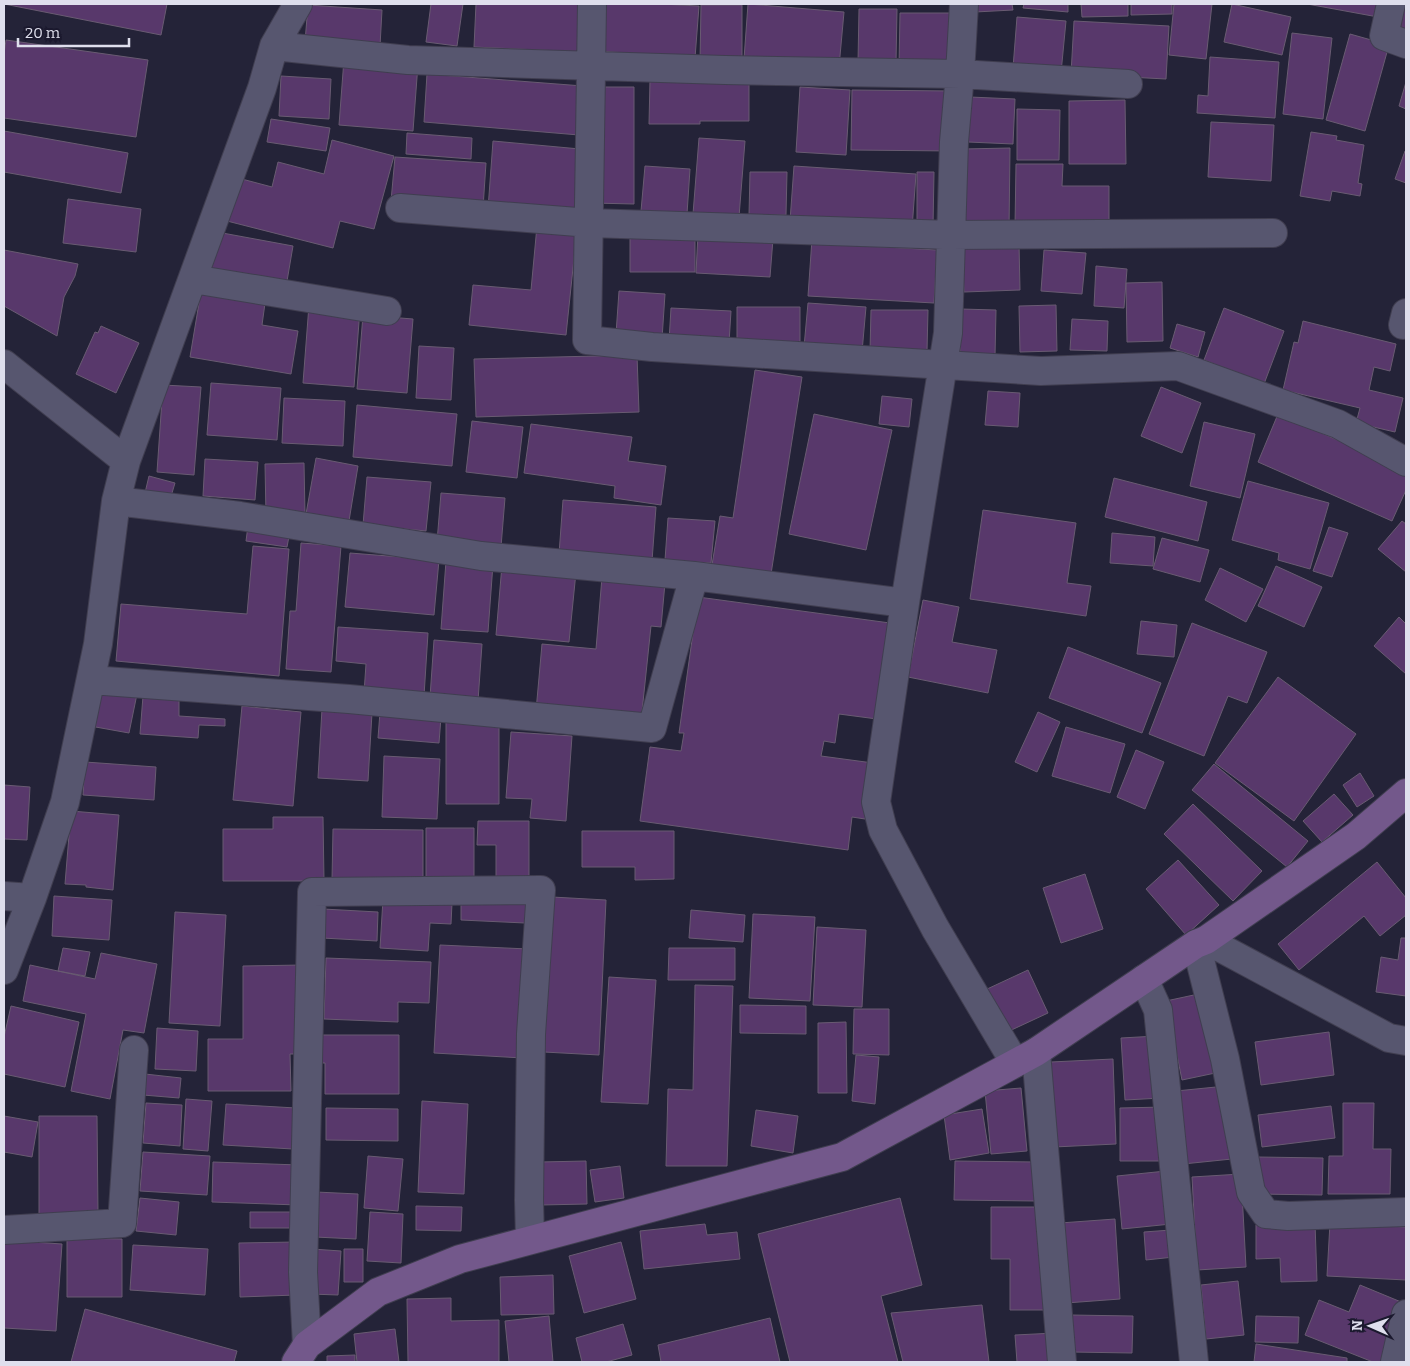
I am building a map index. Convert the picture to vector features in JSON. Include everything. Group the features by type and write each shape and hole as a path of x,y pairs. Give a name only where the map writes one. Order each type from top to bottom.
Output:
{"main road":[{"path":"301,1354 378,1292 460,1259 842,1156 1026,1057 1201,942 1356,836 1406,793"}],"street":[{"path":"4,970 32,898 65,802 98,644 116,501 126,461 262,88 274,46 298,4"},
{"path":"592,4 587,340 652,347 1041,371 1178,366 1338,424 1406,462"},
{"path":"964,4 954,142 948,333 905,603 876,802 882,830 935,928 1026,1057 1062,1362"},
{"path":"1391,4 1384,36 1406,44"},
{"path":"274,46 408,60 590,64 725,70 960,74 1128,84"},
{"path":"400,208 590,223 951,235 1272,233"},
{"path":"193,278 387,311"},
{"path":"4,364 126,461"},
{"path":"116,501 240,516 481,556 694,576 905,603"},
{"path":"91,680 349,699 652,728 694,576"},
{"path":"301,1354 312,892 541,890 531,1034 528,1200 530,1239"},
{"path":"4,896 32,898"},
{"path":"1201,942 1389,1038 1406,1042"},
{"path":"1201,942 1251,1192 1266,1214 1288,1216 1406,1212"},
{"path":"1144,980 1158,1010 1194,1362"},
{"path":"4,1230 122,1223 134,1050"},
{"path":"1395,1362 1406,1314"}],"building":[{"path":"4,4 167,4 161,35"},
{"path":"431,4 463,4 457,46 426,42"},
{"path":"476,4 583,4 581,52 474,47"},
{"path":"603,4 699,6 695,58 599,51"},
{"path":"748,4 844,12 839,67 744,59"},
{"path":"975,4 1012,4 1013,10 975,12"},
{"path":"1024,4 1068,4 1068,12 1023,8"},
{"path":"1081,4 1128,4 1128,16 1082,17"},
{"path":"1131,4 1172,4 1172,14 1131,15"},
{"path":"1174,4 1212,4 1206,59 1169,55"},
{"path":"1232,4 1291,17 1282,55 1224,42"},
{"path":"1307,4 1381,4 1378,17"},
{"path":"1403,4 1406,4 1406,31 1398,29"},
{"path":"308,5 382,10 380,46 305,42"},
{"path":"701,5 742,5 742,62 700,62"},
{"path":"859,9 897,9 896,63 858,62"},
{"path":"900,13 958,13 958,67 899,67"},
{"path":"1017,17 1066,21 1061,73 1013,68"},
{"path":"1074,21 1169,26 1166,79 1071,74"},
{"path":"1292,33 1332,38 1323,119 1283,114"},
{"path":"1350,34 1389,45 1365,131 1326,120"},
{"path":"6,40 148,60 136,137 4,118 4,54"},
{"path":"1210,57 1279,62 1275,118 1197,113 1198,95 1208,96"},
{"path":"344,59 418,64 413,131 339,125"},
{"path":"427,74 583,86 579,135 424,122"},
{"path":"281,76 331,79 329,119 279,116"},
{"path":"650,80 749,81 749,121 700,121 700,124 649,124"},
{"path":"1406,82 1406,109 1399,106"},
{"path":"593,87 634,87 634,204 592,203"},
{"path":"800,87 850,90 846,155 796,152"},
{"path":"852,90 952,91 952,151 851,150"},
{"path":"970,97 1015,99 1013,144 968,142"},
{"path":"1125,100 1126,164 1069,164 1069,101"},
{"path":"1017,109 1060,110 1059,160 1017,160"},
{"path":"271,119 330,128 326,151 267,142"},
{"path":"1211,122 1274,125 1271,181 1208,177"},
{"path":"4,131 128,153 121,193 4,172"},
{"path":"1311,132 1337,136 1336,140 1364,145 1358,183 1362,184 1360,196 1332,191 1330,201 1300,196"},
{"path":"407,133 472,138 471,159 406,154"},
{"path":"699,138 745,141 739,217 693,214"},
{"path":"332,140 394,156 374,229 340,221 333,248 227,221 238,178 272,187 278,162 324,174"},
{"path":"493,141 580,149 575,216 488,209"},
{"path":"1010,148 1009,230 963,230 963,149"},
{"path":"1406,152 1406,183 1395,179"},
{"path":"395,157 486,163 483,208 391,201"},
{"path":"1016,164 1063,164 1062,186 1109,186 1109,227 1015,226"},
{"path":"645,166 690,169 687,214 641,211"},
{"path":"794,166 916,174 912,229 790,221"},
{"path":"750,172 787,172 786,215 749,215"},
{"path":"917,172 934,172 933,227 917,228"},
{"path":"68,199 141,209 136,252 63,243"},
{"path":"537,226 577,230 566,335 469,325 473,285 531,290"},
{"path":"217,232 293,246 286,287 209,272"},
{"path":"630,233 695,233 695,272 630,272"},
{"path":"698,234 773,239 770,277 696,273"},
{"path":"812,239 868,246 937,250 934,303 808,296"},
{"path":"1019,244 1020,290 964,292 962,245"},
{"path":"4,250 78,264 75,276 64,297 57,336 4,306"},
{"path":"1044,250 1086,253 1082,294 1041,291"},
{"path":"1096,266 1127,269 1124,308 1094,306"},
{"path":"1162,282 1163,341 1127,342 1126,283"},
{"path":"202,285 266,296 262,325 298,331 291,374 190,357"},
{"path":"619,291 665,294 662,339 616,334"},
{"path":"808,303 866,307 862,352 804,347"},
{"path":"309,305 360,309 354,387 303,383"},
{"path":"1056,305 1057,351 1020,352 1019,306"},
{"path":"737,307 800,307 800,344 737,344"},
{"path":"671,308 731,311 729,343 669,341"},
{"path":"1224,308 1284,331 1264,384 1204,360"},
{"path":"961,309 996,310 995,356 960,355"},
{"path":"871,310 928,310 927,351 870,351"},
{"path":"363,315 413,319 407,393 357,389"},
{"path":"1072,319 1108,321 1107,351 1070,350"},
{"path":"1303,321 1396,344 1390,371 1374,367 1369,390 1403,398 1395,432 1356,423 1360,408 1283,390 1294,342 1298,343"},
{"path":"1177,324 1205,332 1198,357 1170,348"},
{"path":"101,326 139,343 116,393 76,374 95,332 98,333"},
{"path":"419,346 454,348 451,400 416,398"},
{"path":"637,355 639,412 476,417 474,359"},
{"path":"755,370 802,377 771,574 712,565 720,516 733,518"},
{"path":"211,383 281,388 277,440 207,435"},
{"path":"163,385 201,387 194,475 157,472"},
{"path":"1161,387 1201,403 1182,453 1141,436"},
{"path":"988,391 1020,393 1018,427 985,425"},
{"path":"882,396 912,399 909,427 879,424"},
{"path":"284,398 345,401 343,446 282,443"},
{"path":"357,405 457,414 452,466 353,457"},
{"path":"814,414 892,430 866,550 789,534"},
{"path":"1278,414 1406,470 1406,490 1392,521 1258,462"},
{"path":"472,421 523,427 517,478 466,472"},
{"path":"1204,422 1255,434 1240,498 1190,486"},
{"path":"531,424 632,437 628,461 666,466 661,505 614,498 615,486 524,473"},
{"path":"316,458 358,466 349,521 306,514"},
{"path":"205,459 258,462 255,500 203,496"},
{"path":"304,463 305,514 266,515 265,464"},
{"path":"149,476 175,483 169,503 144,497"},
{"path":"367,477 431,482 426,531 363,525"},
{"path":"1114,478 1207,502 1198,541 1105,517"},
{"path":"1248,481 1329,503 1310,569 1278,560 1279,553 1232,540"},
{"path":"441,493 505,498 501,547 437,542"},
{"path":"563,500 656,507 652,561 559,554"},
{"path":"983,510 1076,523 1067,583 1091,586 1086,616 970,599"},
{"path":"668,518 715,521 711,563 665,560"},
{"path":"1402,521 1406,524 1406,572 1378,549"},
{"path":"248,526 290,531 287,547 246,541"},
{"path":"1329,527 1348,533 1332,577 1313,571"},
{"path":"1112,533 1155,537 1153,566 1110,563"},
{"path":"1162,538 1209,550 1200,582 1153,569"},
{"path":"301,543 341,546 331,672 286,669 290,611 296,611"},
{"path":"253,546 289,549 279,676 116,661 121,604 247,614"},
{"path":"350,553 439,560 434,615 345,607"},
{"path":"446,561 493,564 488,632 441,629"},
{"path":"502,565 576,572 569,642 496,635"},
{"path":"1276,566 1322,587 1304,627 1258,606"},
{"path":"1220,568 1263,589 1246,622 1205,600"},
{"path":"602,577 665,583 661,627 651,626 641,721 536,711 542,644 596,649"},
{"path":"698,597 890,623 877,719 839,714 835,743 824,741 821,756 873,763 865,819 852,817 848,850 640,821 650,747 681,751 684,733 679,733"},
{"path":"923,600 959,607 952,642 997,650 988,693 908,677"},
{"path":"1399,617 1406,624 1406,674 1374,646"},
{"path":"1141,621 1177,625 1174,657 1137,654"},
{"path":"1192,623 1267,652 1247,703 1228,696 1204,756 1149,734"},
{"path":"338,627 428,633 424,696 364,693 366,664 336,661"},
{"path":"434,640 482,644 478,701 430,697"},
{"path":"1068,647 1161,683 1142,733 1049,698"},
{"path":"1278,677 1356,734 1294,821 1215,763"},
{"path":"98,687 137,694 129,733 90,726"},
{"path":"143,696 179,698 179,716 225,719 225,726 199,725 198,738 140,734"},
{"path":"242,706 301,712 293,806 233,800"},
{"path":"322,709 372,713 368,781 318,778"},
{"path":"380,712 441,717 439,743 378,738"},
{"path":"1038,712 1060,722 1037,772 1015,762"},
{"path":"446,720 499,720 499,804 446,804"},
{"path":"1066,727 1125,744 1110,793 1052,776"},
{"path":"511,732 572,736 566,821 530,818 532,799 506,798"},
{"path":"1136,750 1164,762 1145,809 1117,797"},
{"path":"384,756 440,759 437,819 382,817"},
{"path":"85,762 156,767 154,800 83,795"},
{"path":"1214,764 1308,841 1287,867 1192,790"},
{"path":"1360,773 1374,796 1357,807 1343,785"},
{"path":"4,785 30,787 27,840 4,839"},
{"path":"1334,794 1353,815 1322,842 1303,821"},
{"path":"1193,804 1262,871 1233,901 1164,834"},
{"path":"71,811 119,815 113,890 86,887 86,885 65,884"},
{"path":"273,817 323,817 324,881 223,881 223,829 273,829"},
{"path":"478,821 529,821 529,882 496,882 496,845 477,845"},
{"path":"426,828 474,828 474,882 426,882"},
{"path":"333,829 423,830 423,880 332,880"},
{"path":"582,831 674,831 674,879 635,880 635,867 582,867"},
{"path":"1178,860 1219,905 1186,935 1146,889"},
{"path":"1377,862 1406,898 1406,915 1380,936 1364,916 1299,970 1278,944"},
{"path":"1085,874 1103,929 1061,943 1043,888"},
{"path":"54,896 112,900 109,940 52,936"},
{"path":"552,897 606,900 599,1055 544,1052"},
{"path":"383,899 452,903 451,924 430,923 428,951 380,948"},
{"path":"461,899 526,901 525,923 461,920"},
{"path":"323,909 378,912 377,941 322,938"},
{"path":"691,910 745,915 743,942 689,938"},
{"path":"175,912 226,915 220,1026 169,1023"},
{"path":"753,914 815,917 810,1001 749,998"},
{"path":"817,927 866,930 862,1007 813,1005"},
{"path":"1401,938 1406,938 1406,996 1376,992 1381,957 1398,960"},
{"path":"440,945 528,949 523,1058 434,1053"},
{"path":"63,948 90,952 85,976 58,971"},
{"path":"669,948 735,948 735,980 668,980"},
{"path":"101,953 157,964 144,1033 123,1030 110,1099 71,1091 86,1014 23,1001 30,965 95,979"},
{"path":"326,958 431,962 429,1003 398,1002 398,1022 324,1019"},
{"path":"302,965 303,1054 290,1054 291,1091 208,1091 208,1039 243,1039 243,966"},
{"path":"1028,970 1048,1013 1005,1033 985,990"},
{"path":"609,977 656,980 648,1104 601,1102"},
{"path":"695,985 733,986 727,1166 666,1166 668,1089 693,1090"},
{"path":"1203,993 1220,1072 1182,1080 1166,1001"},
{"path":"740,1005 806,1006 806,1034 740,1033"},
{"path":"11,1006 79,1022 65,1087 4,1074 4,1037"},
{"path":"854,1009 889,1009 889,1055 853,1054"},
{"path":"846,1022 847,1093 818,1093 818,1023"},
{"path":"157,1028 198,1031 196,1071 155,1069"},
{"path":"1329,1032 1334,1075 1261,1085 1255,1042"},
{"path":"317,1035 399,1035 399,1094 325,1094 325,1063 317,1063"},
{"path":"1157,1036 1162,1098 1125,1100 1121,1038"},
{"path":"856,1055 879,1057 875,1104 852,1101"},
{"path":"1113,1059 1116,1144 1054,1147 1051,1062"},
{"path":"145,1074 181,1078 179,1098 143,1095"},
{"path":"1226,1086 1232,1159 1183,1164 1176,1091"},
{"path":"1021,1088 1027,1151 991,1154 985,1091"},
{"path":"186,1099 212,1101 208,1151 183,1149"},
{"path":"422,1101 468,1104 464,1194 418,1192"},
{"path":"146,1103 182,1105 180,1146 143,1143"},
{"path":"1343,1103 1374,1103 1373,1149 1391,1149 1390,1194 1328,1194 1329,1156 1343,1156"},
{"path":"226,1104 296,1108 293,1149 223,1145"},
{"path":"1331,1106 1335,1138 1262,1147 1258,1115"},
{"path":"1164,1107 1165,1161 1120,1161 1120,1108"},
{"path":"326,1108 398,1109 398,1141 326,1140"},
{"path":"982,1109 989,1153 950,1160 944,1115"},
{"path":"756,1110 798,1116 793,1153 751,1146"},
{"path":"4,1116 38,1122 32,1157 4,1152"},
{"path":"39,1116 97,1116 98,1214 39,1214"},
{"path":"143,1152 210,1156 207,1195 140,1191"},
{"path":"368,1156 403,1159 398,1211 364,1208"},
{"path":"1258,1157 1323,1158 1322,1195 1258,1194"},
{"path":"586,1161 587,1204 541,1205 540,1162"},
{"path":"955,1161 1036,1162 1035,1201 954,1200"},
{"path":"213,1162 299,1165 298,1205 212,1202"},
{"path":"620,1166 624,1198 595,1202 590,1170"},
{"path":"1166,1171 1171,1224 1122,1229 1117,1176"},
{"path":"1241,1174 1246,1267 1197,1270 1192,1177"},
{"path":"316,1192 358,1194 356,1239 315,1237"},
{"path":"140,1198 179,1202 176,1235 136,1231"},
{"path":"900,1198 922,1285 881,1296 898,1362 790,1362 758,1234"},
{"path":"416,1206 462,1207 461,1231 416,1230"},
{"path":"991,1207 1046,1207 1045,1310 1010,1310 1010,1259 991,1259"},
{"path":"250,1212 292,1212 292,1228 250,1228"},
{"path":"370,1212 403,1214 401,1263 367,1261"},
{"path":"1115,1219 1120,1299 1066,1303 1060,1223"},
{"path":"1315,1223 1317,1281 1281,1282 1280,1258 1256,1259 1256,1225"},
{"path":"1330,1223 1406,1227 1406,1280 1327,1276"},
{"path":"705,1224 707,1235 737,1232 740,1259 644,1269 640,1231"},
{"path":"1171,1230 1174,1257 1146,1260 1144,1232"},
{"path":"67,1238 122,1239 122,1297 67,1297"},
{"path":"4,1240 62,1244 56,1331 4,1328"},
{"path":"295,1242 296,1295 240,1297 239,1243"},
{"path":"621,1242 636,1299 584,1313 569,1256"},
{"path":"133,1245 208,1249 205,1295 130,1290"},
{"path":"312,1249 341,1251 338,1295 310,1294"},
{"path":"344,1249 363,1249 363,1282 344,1282"},
{"path":"553,1275 554,1314 501,1315 500,1277"},
{"path":"1238,1281 1244,1335 1206,1339 1201,1285"},
{"path":"1360,1285 1406,1304 1384,1362 1373,1362 1305,1335 1319,1300 1349,1312"},
{"path":"451,1298 451,1321 499,1320 499,1362 408,1362 407,1299"},
{"path":"982,1305 989,1362 903,1362 891,1313"},
{"path":"85,1309 237,1351 234,1362 71,1362"},
{"path":"1071,1315 1133,1316 1132,1353 1071,1352"},
{"path":"549,1316 553,1362 509,1362 505,1321"},
{"path":"1256,1316 1299,1317 1298,1343 1255,1342"},
{"path":"770,1318 780,1362 661,1362 658,1345"},
{"path":"623,1324 632,1355 606,1362 582,1362 576,1338"},
{"path":"395,1329 399,1362 357,1362 354,1334"},
{"path":"1055,1333 1057,1362 1017,1362 1015,1335"},
{"path":"1256,1344 1347,1358 1347,1362 1254,1362"},
{"path":"355,1355 355,1362 327,1362 327,1356"}]}
